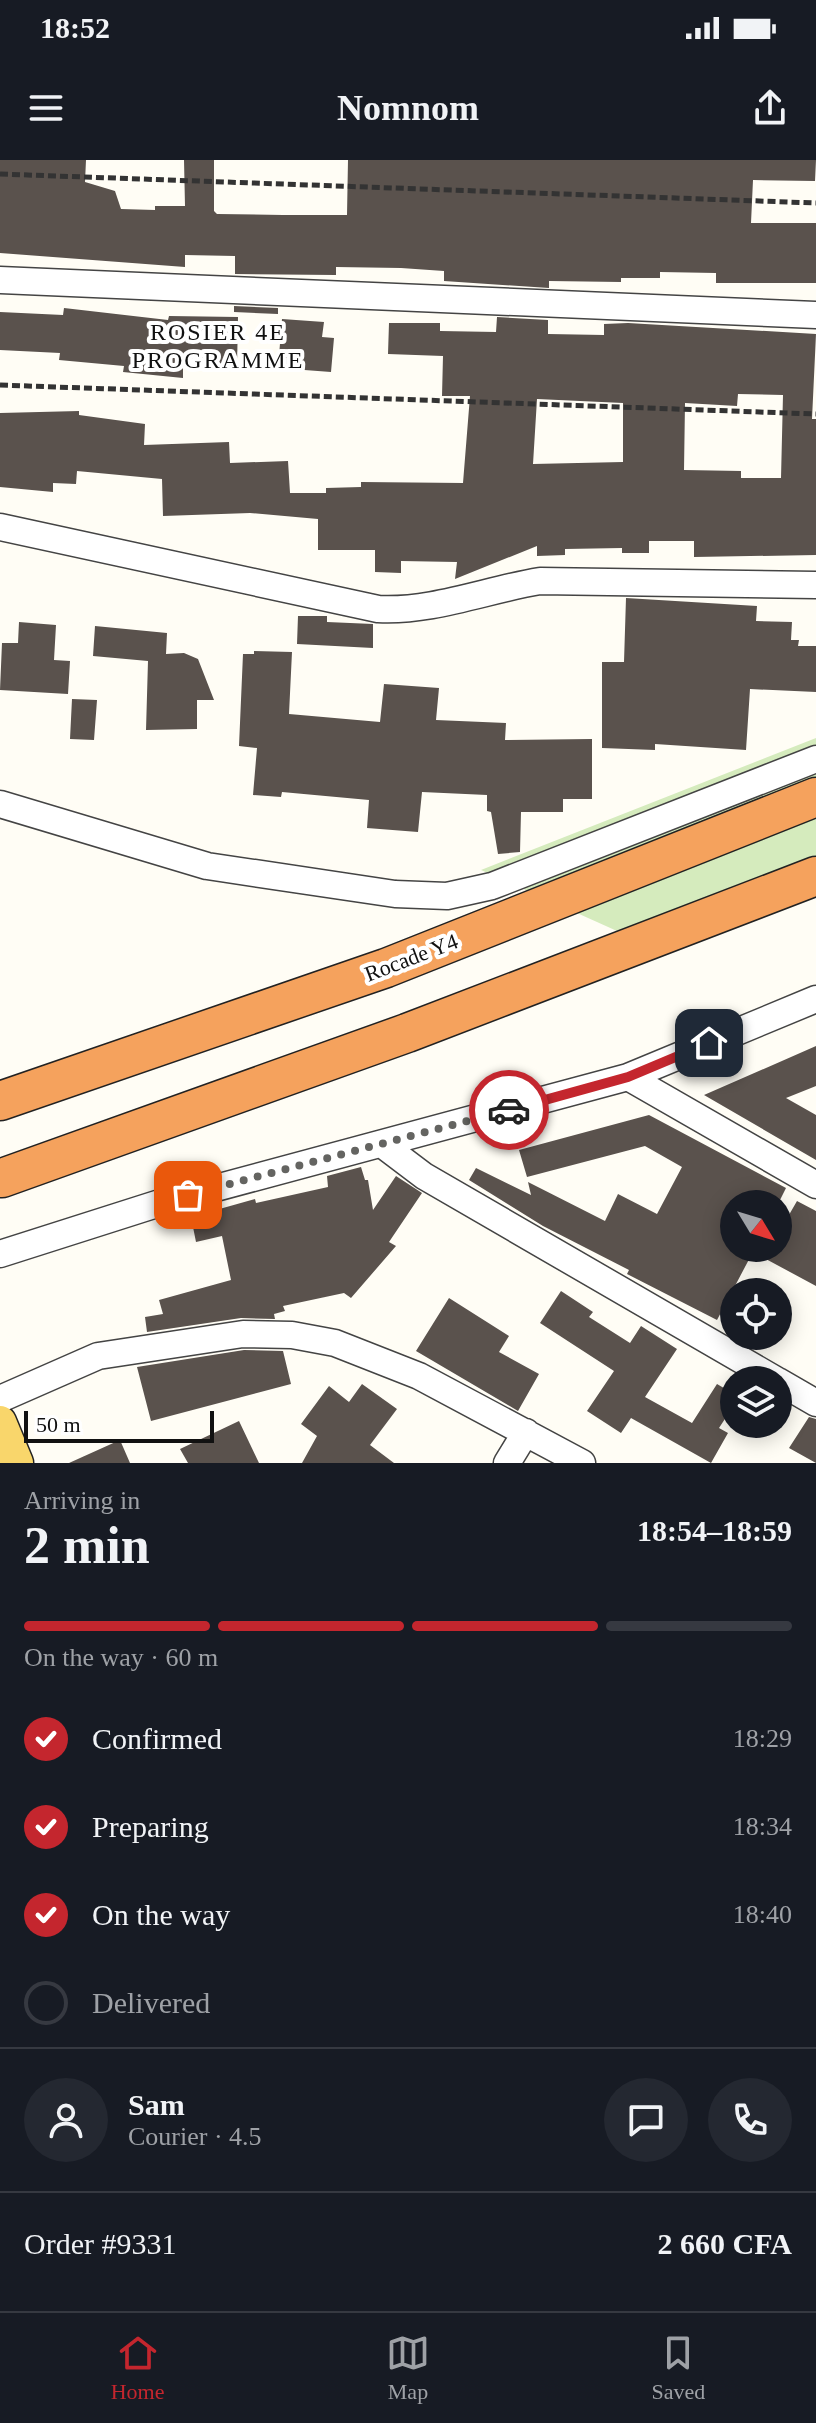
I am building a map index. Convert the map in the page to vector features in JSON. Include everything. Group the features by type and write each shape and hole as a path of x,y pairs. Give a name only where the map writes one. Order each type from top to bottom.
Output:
{"highway":[{"name":"Rocade Y4","path":"0,1101 386,968 816,797"},
{"path":"2,1178 407,1033 816,876"}],"main road":[{"path":"0,1422 17,1463"}],"street":[{"path":"0,280 816,315"},
{"path":"0,527 378,609 411,611 495,588 540,581 816,585"},
{"path":"0,804 207,866 395,894 447,896 492,886 816,759"},
{"path":"0,1254 160,1203 628,1077 816,999"},
{"path":"628,1077 816,1185"},
{"path":"383,1145 424,1176 751,1366"},
{"path":"0,1399 98,1356 243,1334 292,1335 335,1343 419,1376 582,1463"},
{"path":"792,1389 816,1403"},
{"path":"507,1463 526,1432"}],"path":[{"path":"0,174 816,203"},
{"path":"0,385 816,414"}],"green space":[{"path":"816,738 816,863 617,931 481,870"}],"building":[{"path":"0,160 86,160 85,182 115,191 121,209 155,210 155,206 185,206 184,160 214,160 214,211 217,214 347,215 348,160 816,160 815,181 753,180 751,223 816,223 816,283 716,283 716,273 660,272 660,278 621,278 621,282 549,281 549,288 444,281 444,271 401,268 336,267 336,275 235,274 235,256 185,255 185,267 0,253"},
{"path":"234,306 278,308 278,314 234,312"},
{"path":"64,308 168,320 169,316 238,317 237,368 183,367 183,378 123,372 124,366 59,360 60,353 0,350 0,312 63,315"},
{"path":"497,317 548,320 548,334 604,335 604,324 628,323 816,334 812,419 816,419 816,555 694,557 694,541 649,541 649,553 622,553 622,548 565,549 565,555 537,556 537,546 455,579 457,562 401,561 401,573 375,572 375,550 318,550 318,519 250,513 163,516 162,479 77,471 76,484 53,483 53,492 0,487 0,413 79,411 79,415 145,424 144,445 229,442 230,463 288,461 290,493 326,493 326,488 361,487 361,482 463,483 470,396 442,396 443,356 388,354 389,323 440,323 440,331 496,332","holes":["738,394 783,395 781,478 741,478 741,471 684,470 685,403 737,406","537,399 623,403 623,462 533,464"]},
{"path":"282,319 324,322 322,337 334,338 331,372 278,368"},
{"path":"626,598 757,606 756,621 792,622 791,640 799,640 798,646 816,646 816,692 750,689 746,750 655,744 655,750 602,748 602,662 624,662"},
{"path":"298,616 327,616 327,622 373,624 373,648 297,644"},
{"path":"19,622 56,625 54,660 70,661 68,694 0,690 2,643 18,643"},
{"path":"95,626 167,633 166,654 184,653 198,659 214,700 197,700 197,729 146,730 148,661 93,656"},
{"path":"254,651 292,652 289,714 380,722 384,684 439,688 436,720 506,723 505,740 592,739 592,799 563,799 563,812 521,812 520,852 498,854 491,812 487,811 487,795 422,792 418,832 367,828 369,800 282,792 281,797 253,795 257,748 239,746 243,654 254,654"},
{"path":"72,699 97,700 94,740 70,739"},
{"path":"816,1046 816,1086 786,1098 816,1115 816,1160 704,1095"},
{"path":"649,1115 786,1188 720,1190 720,1262 748,1262 739,1278 720,1278 720,1314 717,1320 627,1274 629,1270 543,1226 469,1180 476,1168 531,1195 528,1182 605,1221 618,1194 657,1214 682,1167 645,1146 527,1177 519,1150"},
{"path":"361,1167 365,1180 368,1180 373,1210 396,1176 422,1193 389,1242 396,1246 351,1298 344,1293 283,1306 285,1311 274,1314 275,1319 241,1318 147,1332 145,1317 163,1314 159,1300 231,1280 222,1236 196,1242 191,1217 255,1199 256,1203 328,1187 327,1176"},
{"path":"797,1201 816,1211 816,1286 771,1262 792,1262 792,1210"},
{"path":"561,1291 593,1312 589,1317 630,1343 641,1326 677,1349 645,1397 692,1423 717,1384 720,1386 719,1428 720,1438 725,1438 711,1463 631,1418 621,1433 587,1411 614,1371 540,1323"},
{"path":"449,1298 509,1336 499,1352 539,1374 518,1411 416,1351"},
{"path":"244,1350 283,1351 291,1384 151,1421 137,1367"},
{"path":"362,1384 397,1409 370,1445 394,1463 302,1463 317,1436 301,1424 329,1386 349,1402"},
{"path":"809,1417 816,1419 816,1463 789,1448"},
{"path":"239,1421 259,1463 188,1463 180,1449"},
{"path":"120,1440 130,1463 69,1463"}],"way so far":[{"path":"188,1195 509,1110"}],"district":[{"name":"ROSIER 4E PROGRAMME","path":"218,346"}],"route":[{"path":"509,1110 628,1077 709,1043"}]}
